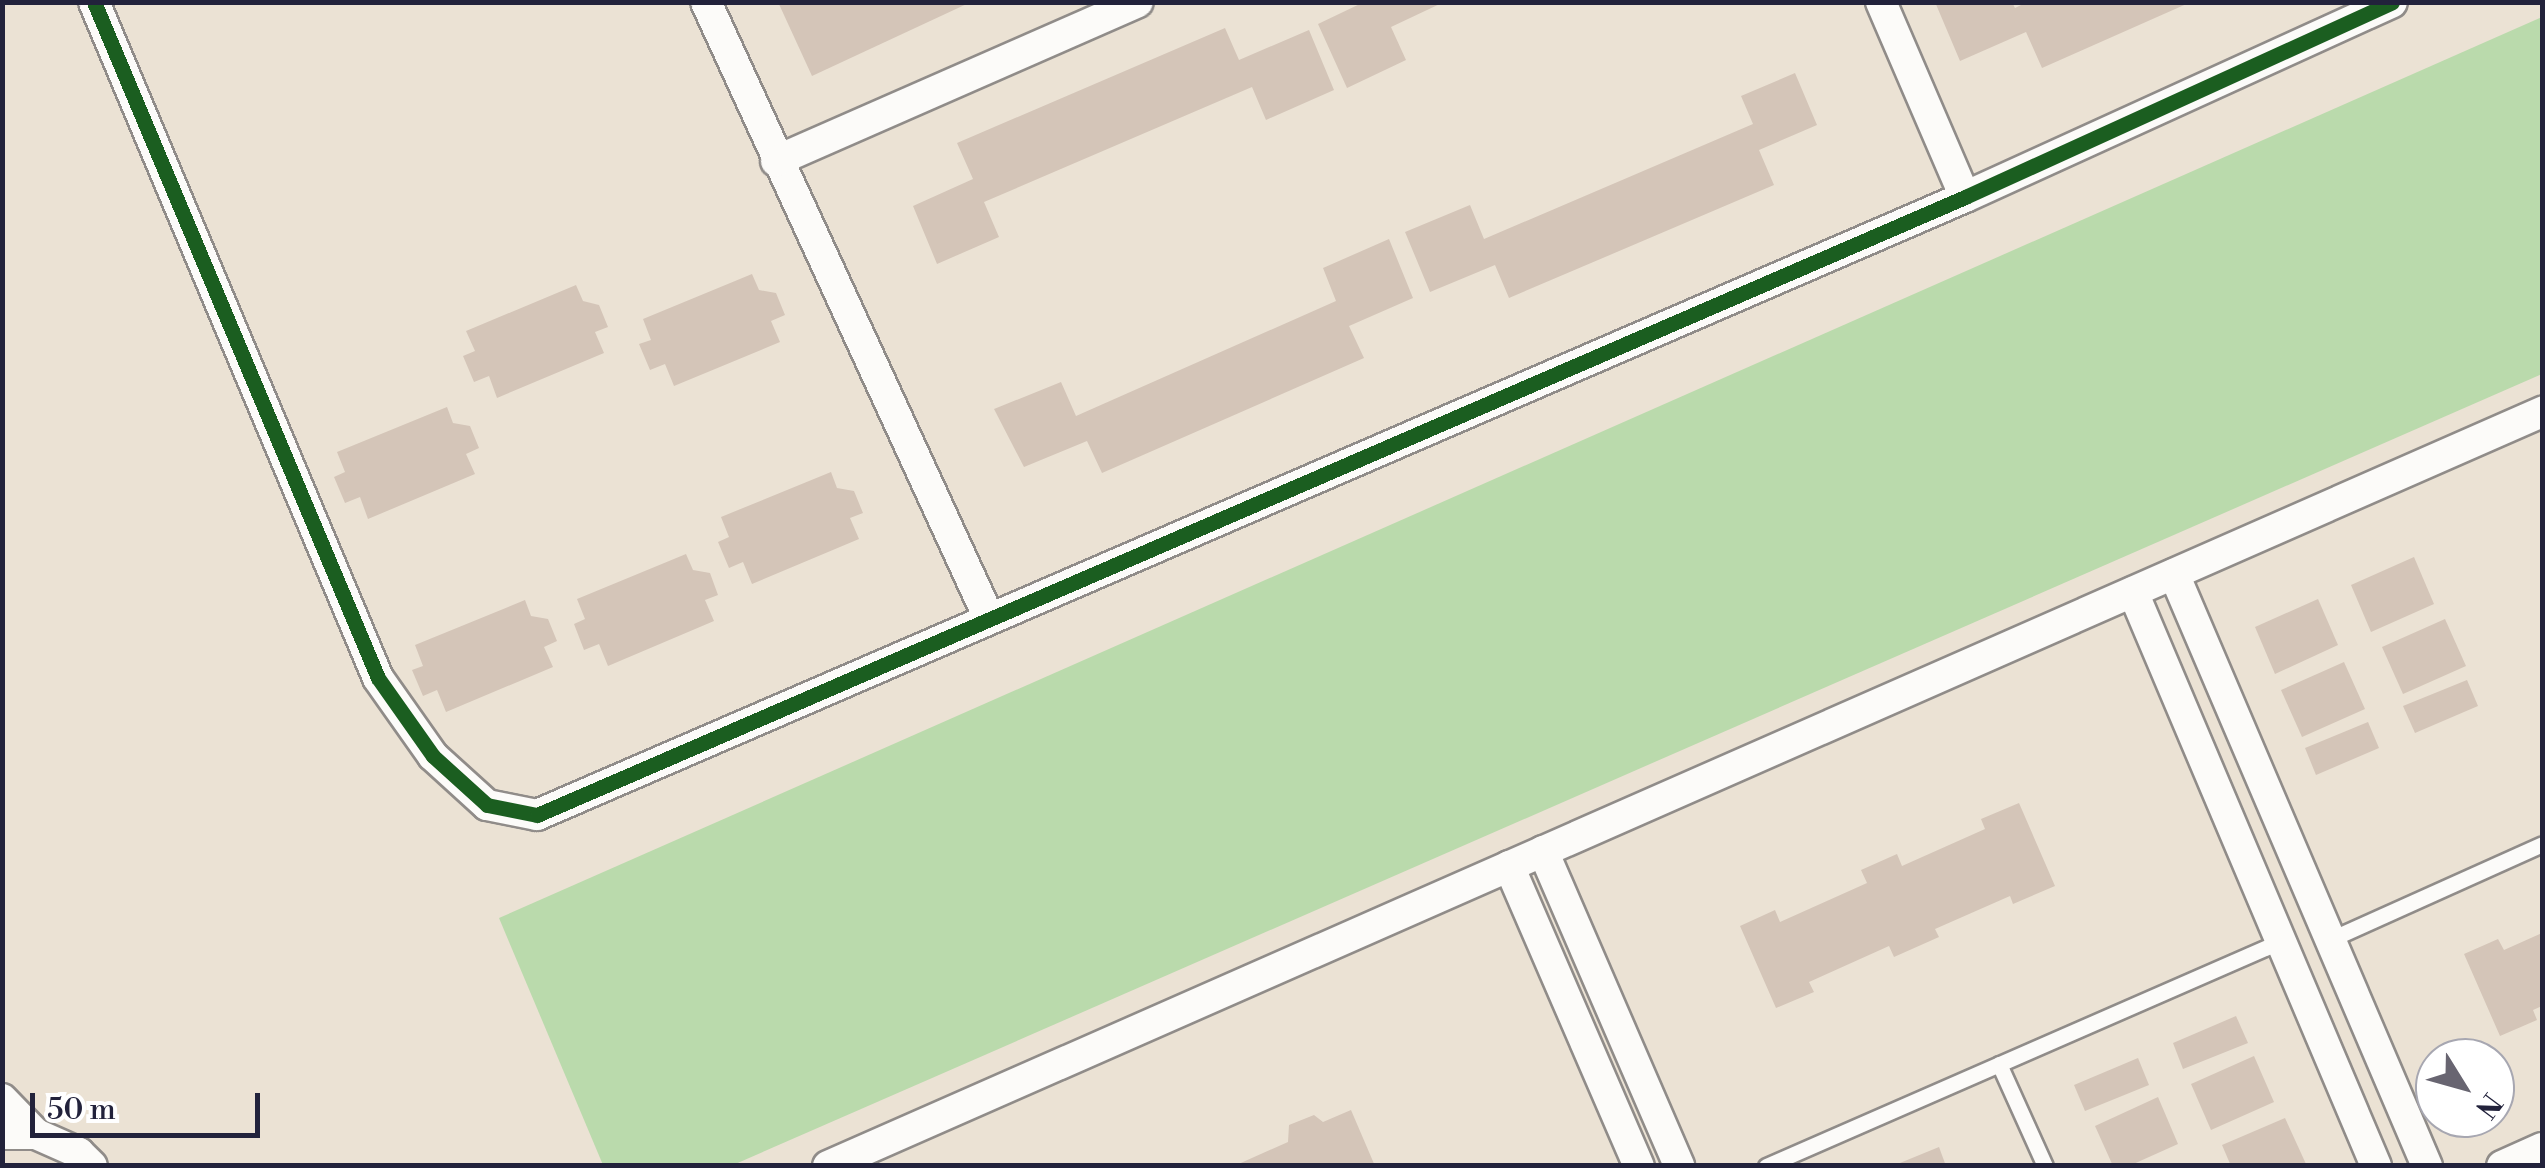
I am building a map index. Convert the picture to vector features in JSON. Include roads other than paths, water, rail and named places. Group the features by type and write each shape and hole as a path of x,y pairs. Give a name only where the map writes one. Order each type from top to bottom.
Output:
{"street":[{"path":"94,2 378,678 434,756 487,805 537,815 1965,197 2392,2"},
{"path":"706,2 989,618"},
{"path":"776,161 1104,9 1138,2"},
{"path":"1881,2 1965,197"},
{"path":"828,1166 2542,412"},
{"path":"2174,574 2427,1166"},
{"path":"2133,592 2376,1166"},
{"path":"1543,851 1679,1166"},
{"path":"1509,866 1639,1166"},
{"path":"2,1098 36,1134 79,1153 92,1166"},
{"path":"2,1134 36,1134"},
{"path":"2502,1166 2542,1148"}],"lane":[{"path":"2331,940 2542,844"},
{"path":"1766,1166 2281,941"},
{"path":"1999,1064 2045,1166"}]}
